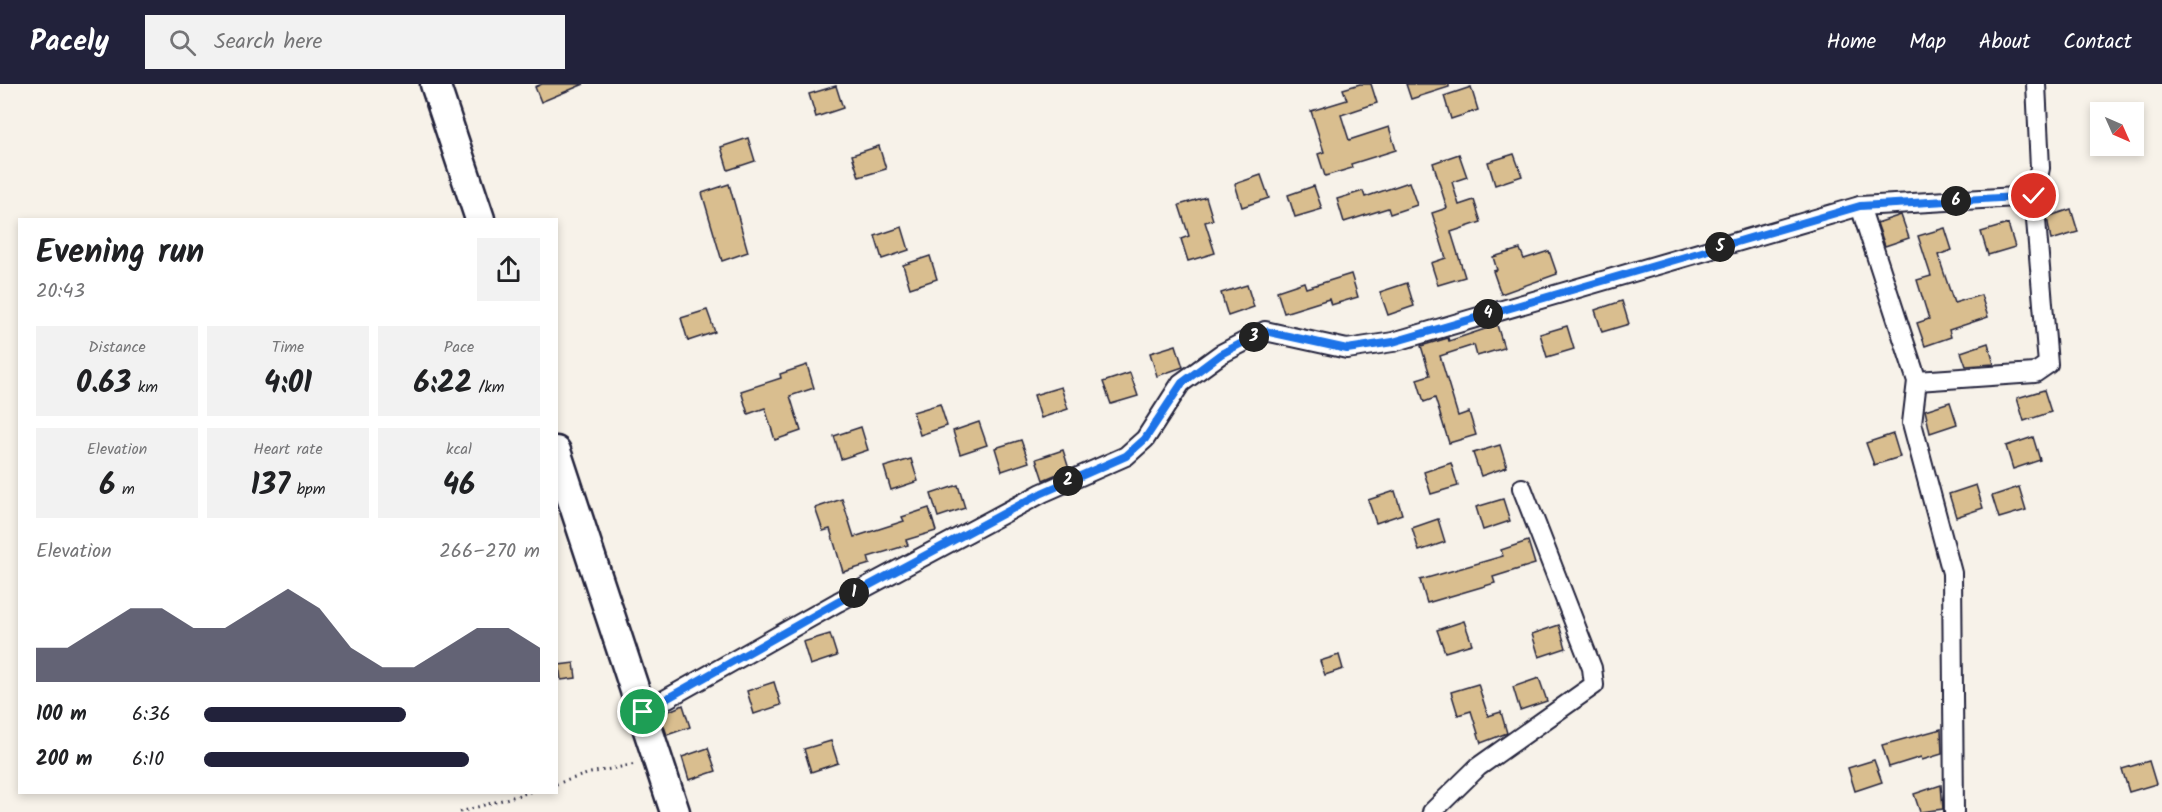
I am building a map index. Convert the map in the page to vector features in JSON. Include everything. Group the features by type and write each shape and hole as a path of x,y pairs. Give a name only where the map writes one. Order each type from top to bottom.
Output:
{"main road":[{"path":"435,84 480,218"},
{"path":"558,458 675,812"}],"street":[{"path":"1917,381 2035,373 2048,364 2034,196 2040,168 2036,84"},
{"path":"643,712 838,602 1042,493 1126,456 1145,439 1182,383 1221,354 1265,331 1347,349 1393,342 1860,206 2034,196"},
{"path":"1860,206 1917,381 1912,423 1952,573 1954,812"},
{"path":"1432,812 1478,767 1594,685 1592,668 1522,488"}],"path":[{"path":"558,783 590,773 658,760"},
{"path":"460,812 523,794"}],"building":[{"path":"542,84 584,84 541,102 535,87"},
{"path":"1360,84 1371,84 1377,103 1341,115 1349,140 1389,127 1396,150 1351,164 1352,168 1325,176 1318,154 1324,152 1311,111 1347,100 1343,89"},
{"path":"1406,84 1449,84 1449,87 1411,99"},
{"path":"836,86 843,108 816,117 809,94"},
{"path":"1471,87 1478,110 1451,119 1444,96"},
{"path":"748,138 755,161 728,170 721,147"},
{"path":"879,146 886,169 859,177 852,155"},
{"path":"1459,154 1467,177 1452,182 1459,205 1474,200 1481,222 1451,232 1465,277 1438,285 1431,263 1446,258 1432,213 1447,208 1433,163"},
{"path":"1514,154 1522,176 1495,185 1488,162"},
{"path":"1261,175 1269,198 1242,207 1235,184"},
{"path":"1409,182 1417,205 1390,214 1388,208 1344,222 1337,199 1363,191 1365,197"},
{"path":"729,184 748,252 722,261 702,193"},
{"path":"1314,186 1322,209 1295,217 1288,195"},
{"path":"1206,197 1213,220 1205,222 1215,253 1188,261 1181,239 1189,236 1179,205"},
{"path":"2071,209 2078,232 2051,240 2047,217"},
{"path":"1901,215 1909,238 1885,246 1877,223"},
{"path":"2008,224 2015,247 1988,255 1981,232"},
{"path":"902,227 909,250 882,259 875,236"},
{"path":"1945,228 1952,250 1938,255 1954,303 1981,295 1988,317 1949,330 1951,337 1925,346 1917,323 1929,319 1917,280 1931,276 1918,236"},
{"path":"1520,249 1524,259 1549,251 1557,274 1501,294 1493,271 1497,270 1493,257"},
{"path":"930,256 937,279 910,288 903,265"},
{"path":"1351,274 1358,297 1331,305 1329,299 1284,313 1277,291 1304,282 1306,288"},
{"path":"1407,283 1414,306 1388,315 1380,292"},
{"path":"1247,285 1254,307 1228,316 1221,293"},
{"path":"1622,301 1629,324 1602,332 1595,310"},
{"path":"707,310 715,332 688,341 681,318"},
{"path":"1497,325 1504,348 1477,356 1474,345 1440,356 1458,416 1469,412 1476,435 1449,443 1435,398 1424,402 1417,379 1430,375 1421,346 1448,338 1449,341"},
{"path":"1567,326 1574,349 1547,357 1540,334"},
{"path":"1988,343 1994,364 1966,366 1961,352"},
{"path":"1176,345 1183,367 1157,376 1150,353"},
{"path":"807,365 814,388 790,396 801,431 775,440 765,408 748,414 741,391 781,378 780,374"},
{"path":"1130,373 1138,396 1111,404 1103,382"},
{"path":"1061,387 1068,409 1041,418 1034,395"},
{"path":"2044,390 2051,412 2024,421 2017,398"},
{"path":"1950,402 1957,424 1930,433 1925,410"},
{"path":"940,404 947,426 920,435 913,412"},
{"path":"979,422 987,445 960,454 953,431"},
{"path":"861,427 868,450 841,459 834,436"},
{"path":"1893,434 1900,457 1874,465 1866,443"},
{"path":"2033,437 2040,460 2013,469 2006,446"},
{"path":"1021,440 1029,462 1002,471 995,448"},
{"path":"1500,445 1507,467 1481,476 1473,453"},
{"path":"1063,450 1069,469 1043,480 1036,459"},
{"path":"911,459 918,481 891,490 884,467"},
{"path":"1451,463 1458,486 1431,494 1424,472"},
{"path":"958,485 965,508 938,517 931,494"},
{"path":"1976,485 1983,508 1956,517 1949,494"},
{"path":"2019,487 2026,510 1999,518 1992,496"},
{"path":"1395,491 1402,514 1376,523 1368,500"},
{"path":"842,499 854,537 904,521 902,517 929,508 936,531 906,540 908,545 868,557 870,564 843,572 830,529 823,531 815,508"},
{"path":"1503,499 1510,521 1483,530 1476,507"},
{"path":"1438,519 1445,542 1419,551 1412,528"},
{"path":"1528,541 1535,564 1493,577 1495,583 1427,603 1420,580 1503,556 1501,550"},
{"path":"1464,621 1472,644 1445,652 1437,630"},
{"path":"1559,625 1566,648 1539,657 1532,634"},
{"path":"830,634 837,656 810,665 803,642"},
{"path":"1339,655 1343,669 1325,675 1320,661"},
{"path":"574,663 576,678 561,680 559,665"},
{"path":"1539,678 1547,701 1520,710 1513,687"},
{"path":"774,682 781,705 754,714 747,691"},
{"path":"1478,684 1488,716 1501,712 1507,733 1481,743 1471,711 1458,715 1451,692"},
{"path":"683,705 690,727 667,735 660,715"},
{"path":"1941,729 1942,754 1922,760 1921,757 1889,767 1882,745"},
{"path":"831,741 838,763 811,772 804,749"},
{"path":"708,748 716,771 689,780 682,757"},
{"path":"1874,760 1882,782 1855,791 1848,768"},
{"path":"2149,761 2156,784 2129,792 2122,769"},
{"path":"1941,785 1943,809 1920,812 1914,794"}],"route":[{"path":"643,712 838,602 1042,493 1126,456 1145,439 1182,383 1221,354 1265,331 1347,349 1393,342 1860,206 2034,196"}]}
